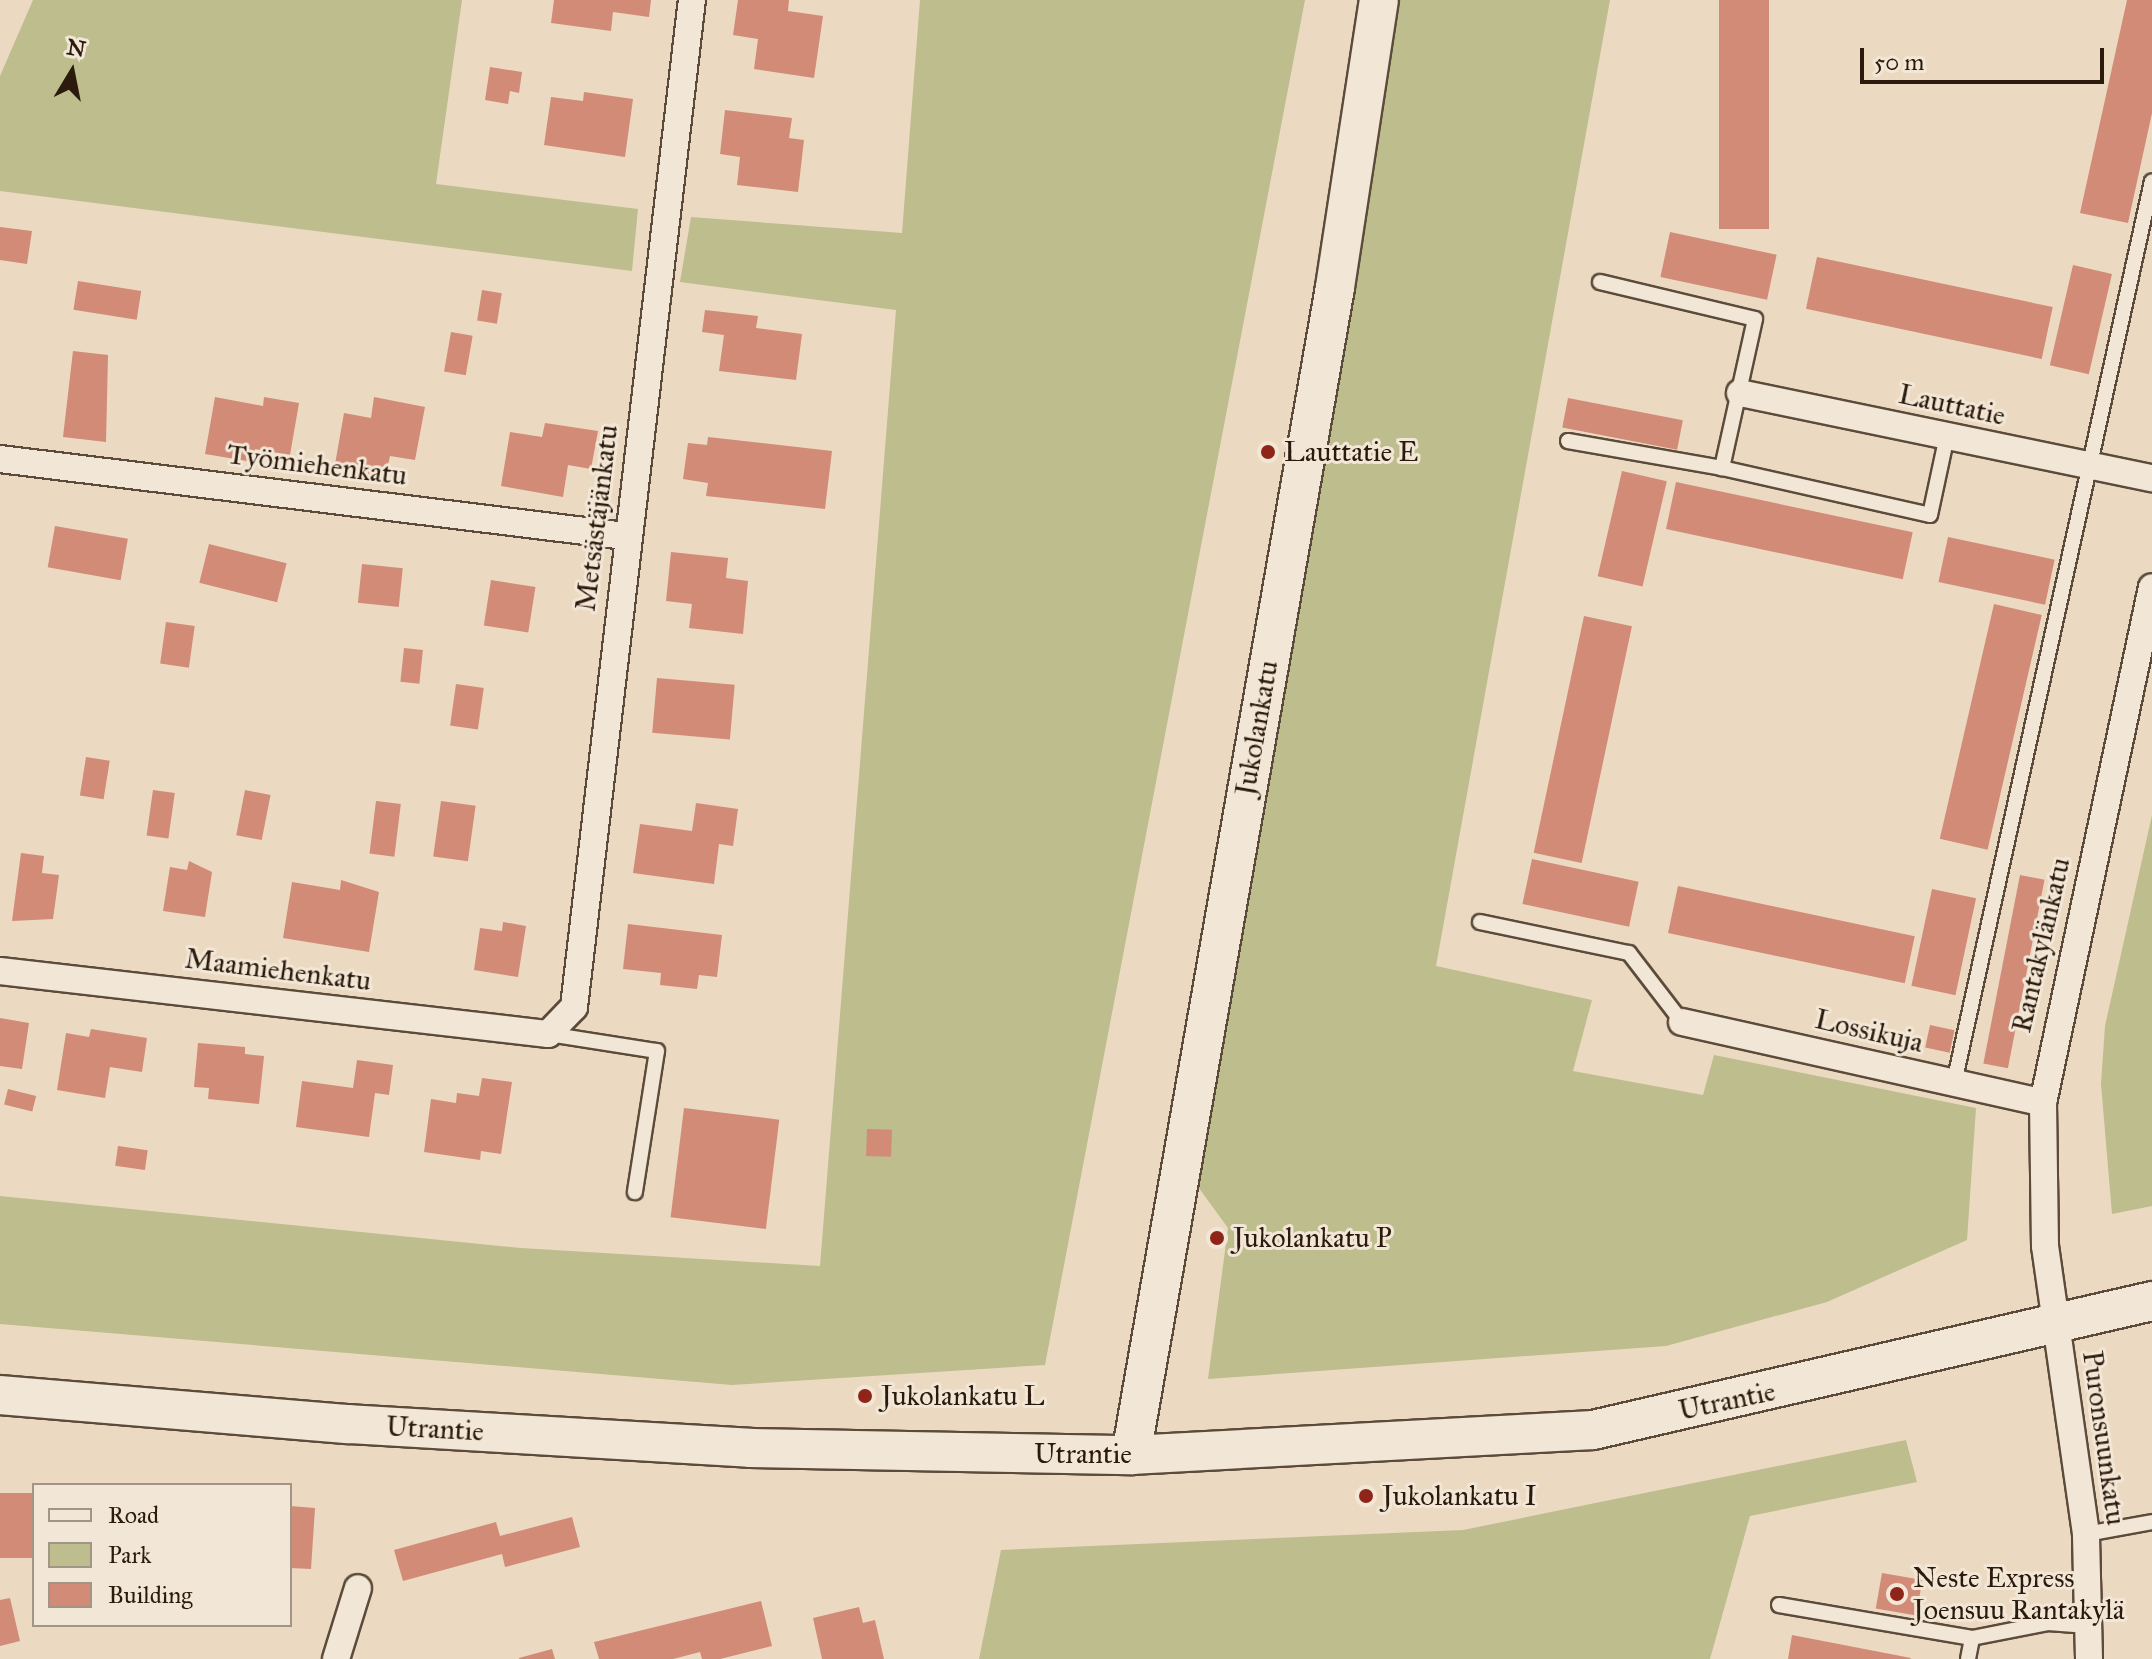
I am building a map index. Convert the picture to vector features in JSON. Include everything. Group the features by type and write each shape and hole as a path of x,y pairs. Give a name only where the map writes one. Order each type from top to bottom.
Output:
{"main road":[{"name":"Jukolankatu","path":"1131,1455 1332,303 1379,0"},
{"name":"Utrantie","path":"0,1395 348,1424 735,1447 1131,1455 1593,1430 1970,1348 2056,1322 2152,1301"}],"street":[{"name":"Metsästäjänkatu","path":"548,1034 574,1007 625,536 692,0"},
{"name":"Lauttatie","path":"1740,393 2152,478"},
{"name":"Työmiehenkatu","path":"0,459 625,536"},
{"name":"Rantakylänkatu","path":"2056,1322 2045,1246 2043,1103 2152,587"},
{"name":"Maamiehenkatu","path":"0,971 548,1034"},
{"name":"Lossikuja","path":"1682,1022 2043,1103"},
{"name":"Puronsuunkatu","path":"2056,1322 2086,1534 2089,1659"},
{"path":"336,1659 358,1588"}],"lane":[{"path":"1954,1083 2152,181"},
{"path":"1600,282 1755,319 1722,468"},
{"path":"1568,441 1722,468 1930,515 1947,436"},
{"path":"1480,922 1629,953 1682,1022"},
{"path":"548,1034 657,1051 635,1192"},
{"path":"2086,1534 2152,1522"},
{"path":"1779,1605 1972,1638 2048,1623 2088,1626"},
{"path":"1968,1659 1972,1638"}],"green space":[{"path":"33,0 462,0 436,184 638,209 632,271 0,191 0,76"},
{"path":"920,0 1305,0 1045,1365 732,1385 0,1324 0,1196 521,1248 820,1266 896,310 680,282 691,217 902,233"},
{"path":"1391,0 1610,0 1436,966 1592,1000 1573,1071 1703,1095 1714,1055 1976,1108 1967,1240 1827,1302 1666,1346 1208,1379 1228,1228 1193,1180"},
{"path":"2152,815 2152,1206 2112,1214 2101,1084 2105,1026"},
{"path":"1906,1440 1917,1482 1750,1516 1710,1659 979,1659 1001,1550 1463,1530"}],"building":[{"path":"554,0 651,0 649,17 613,12 611,31 551,23"},
{"path":"738,0 789,0 788,11 823,16 814,78 754,69 758,39 733,35"},
{"path":"1719,0 1769,0 1769,229 1719,229"},
{"path":"2127,0 2152,0 2152,113 2128,223 2080,213"},
{"path":"490,67 522,72 519,93 510,91 508,104 485,100"},
{"path":"584,92 633,99 625,157 544,145 551,97 583,101"},
{"path":"725,110 792,118 789,138 804,140 798,192 737,185 740,157 720,154"},
{"path":"0,227 32,231 27,264 0,260"},
{"path":"1670,232 1777,255 1767,300 1660,277"},
{"path":"1817,257 2053,307 2042,359 1806,309"},
{"path":"2073,265 2112,274 2089,374 2050,365"},
{"path":"78,281 141,291 137,320 73,310"},
{"path":"482,290 502,293 497,324 477,321"},
{"path":"705,310 758,316 756,328 802,334 796,380 719,371 724,335 702,332"},
{"path":"451,332 473,336 466,375 444,371"},
{"path":"73,351 108,355 106,442 63,437"},
{"path":"215,397 263,406 264,397 299,403 290,455 255,449 253,462 205,454"},
{"path":"374,397 425,407 415,460 390,456 385,480 334,470 344,413 371,418"},
{"path":"1568,398 1683,420 1677,450 1562,427"},
{"path":"545,423 598,431 591,469 568,465 563,497 501,486 510,432 542,437"},
{"path":"708,437 832,451 825,509 706,496 708,483 683,479 688,443 707,445"},
{"path":"1622,471 1667,481 1643,587 1598,576"},
{"path":"1676,482 1913,532 1903,579 1666,529"},
{"path":"55,526 128,539 121,580 48,567"},
{"path":"1948,537 2055,560 2045,605 1938,582"},
{"path":"209,544 287,563 277,602 199,583"},
{"path":"671,552 728,558 726,578 748,581 743,634 689,628 692,604 666,601"},
{"path":"362,564 403,568 399,607 358,603"},
{"path":"491,580 535,587 528,632 484,625"},
{"path":"1994,604 2042,615 1988,850 1940,839"},
{"path":"1584,616 1632,626 1582,863 1534,853"},
{"path":"166,622 195,626 189,668 160,664"},
{"path":"404,648 423,650 419,684 400,682"},
{"path":"657,678 735,685 730,740 652,733"},
{"path":"456,684 484,688 478,729 450,726"},
{"path":"86,757 110,761 104,799 80,796"},
{"path":"153,790 175,793 168,839 147,836"},
{"path":"245,790 271,795 262,840 236,835"},
{"path":"376,801 401,804 394,857 370,854"},
{"path":"441,801 476,806 468,861 433,856"},
{"path":"696,803 738,809 733,846 719,844 714,884 633,873 640,824 692,831"},
{"path":"21,853 44,856 42,873 59,875 53,919 12,921"},
{"path":"1532,859 1639,882 1629,927 1522,904"},
{"path":"189,861 212,872 205,917 163,911 170,867 187,870"},
{"path":"2020,875 2045,880 2008,1068 1983,1063"},
{"path":"341,880 379,892 369,952 283,938 292,882 340,890"},
{"path":"1678,886 1915,936 1905,983 1668,933"},
{"path":"1932,889 1976,898 1955,995 1911,986"},
{"path":"503,922 526,926 518,977 474,970 480,928 502,931"},
{"path":"628,924 722,935 717,977 699,975 697,989 660,985 661,973 623,969"},
{"path":"0,1018 29,1023 22,1069 0,1066"},
{"path":"1930,1025 1954,1030 1950,1053 1925,1047"},
{"path":"91,1029 147,1038 142,1072 110,1067 105,1098 57,1090 66,1033 89,1037"},
{"path":"198,1043 245,1047 245,1054 264,1056 259,1104 208,1099 209,1088 194,1087"},
{"path":"357,1060 393,1065 389,1095 375,1093 369,1137 296,1127 302,1081 353,1088"},
{"path":"482,1078 512,1082 501,1154 481,1151 480,1160 424,1152 431,1099 456,1103 457,1093 479,1096"},
{"path":"8,1089 36,1096 32,1112 4,1105"},
{"path":"684,1108 779,1120 766,1229 671,1217"},
{"path":"867,1129 892,1130 891,1157 866,1156"},
{"path":"118,1146 148,1150 145,1170 115,1166"},
{"path":"0,1493 32,1493 32,1558 0,1558"},
{"path":"292,1506 315,1508 311,1569 292,1568"},
{"path":"572,1517 580,1547 505,1567 502,1554 403,1581 394,1550 496,1522 500,1536"},
{"path":"1882,1573 1922,1580 1916,1616 1876,1608"},
{"path":"10,1598 20,1641 0,1646 0,1600"},
{"path":"761,1601 772,1646 720,1659 702,1659 700,1652 673,1659 599,1659 594,1642"},
{"path":"859,1607 863,1623 875,1620 884,1659 822,1659 813,1618"},
{"path":"1792,1635 1911,1658 1788,1659"},
{"path":"552,1649 555,1659 519,1659 519,1658"}],"place":[{"name":"Lauttatie E","path":"1268,452"},
{"name":"Jukolankatu P","path":"1217,1238"},
{"name":"Jukolankatu L","path":"865,1396"},
{"name":"Jukolankatu I","path":"1366,1496"},
{"name":"Neste Express Joensuu Rantakylä","path":"1897,1594"}]}
